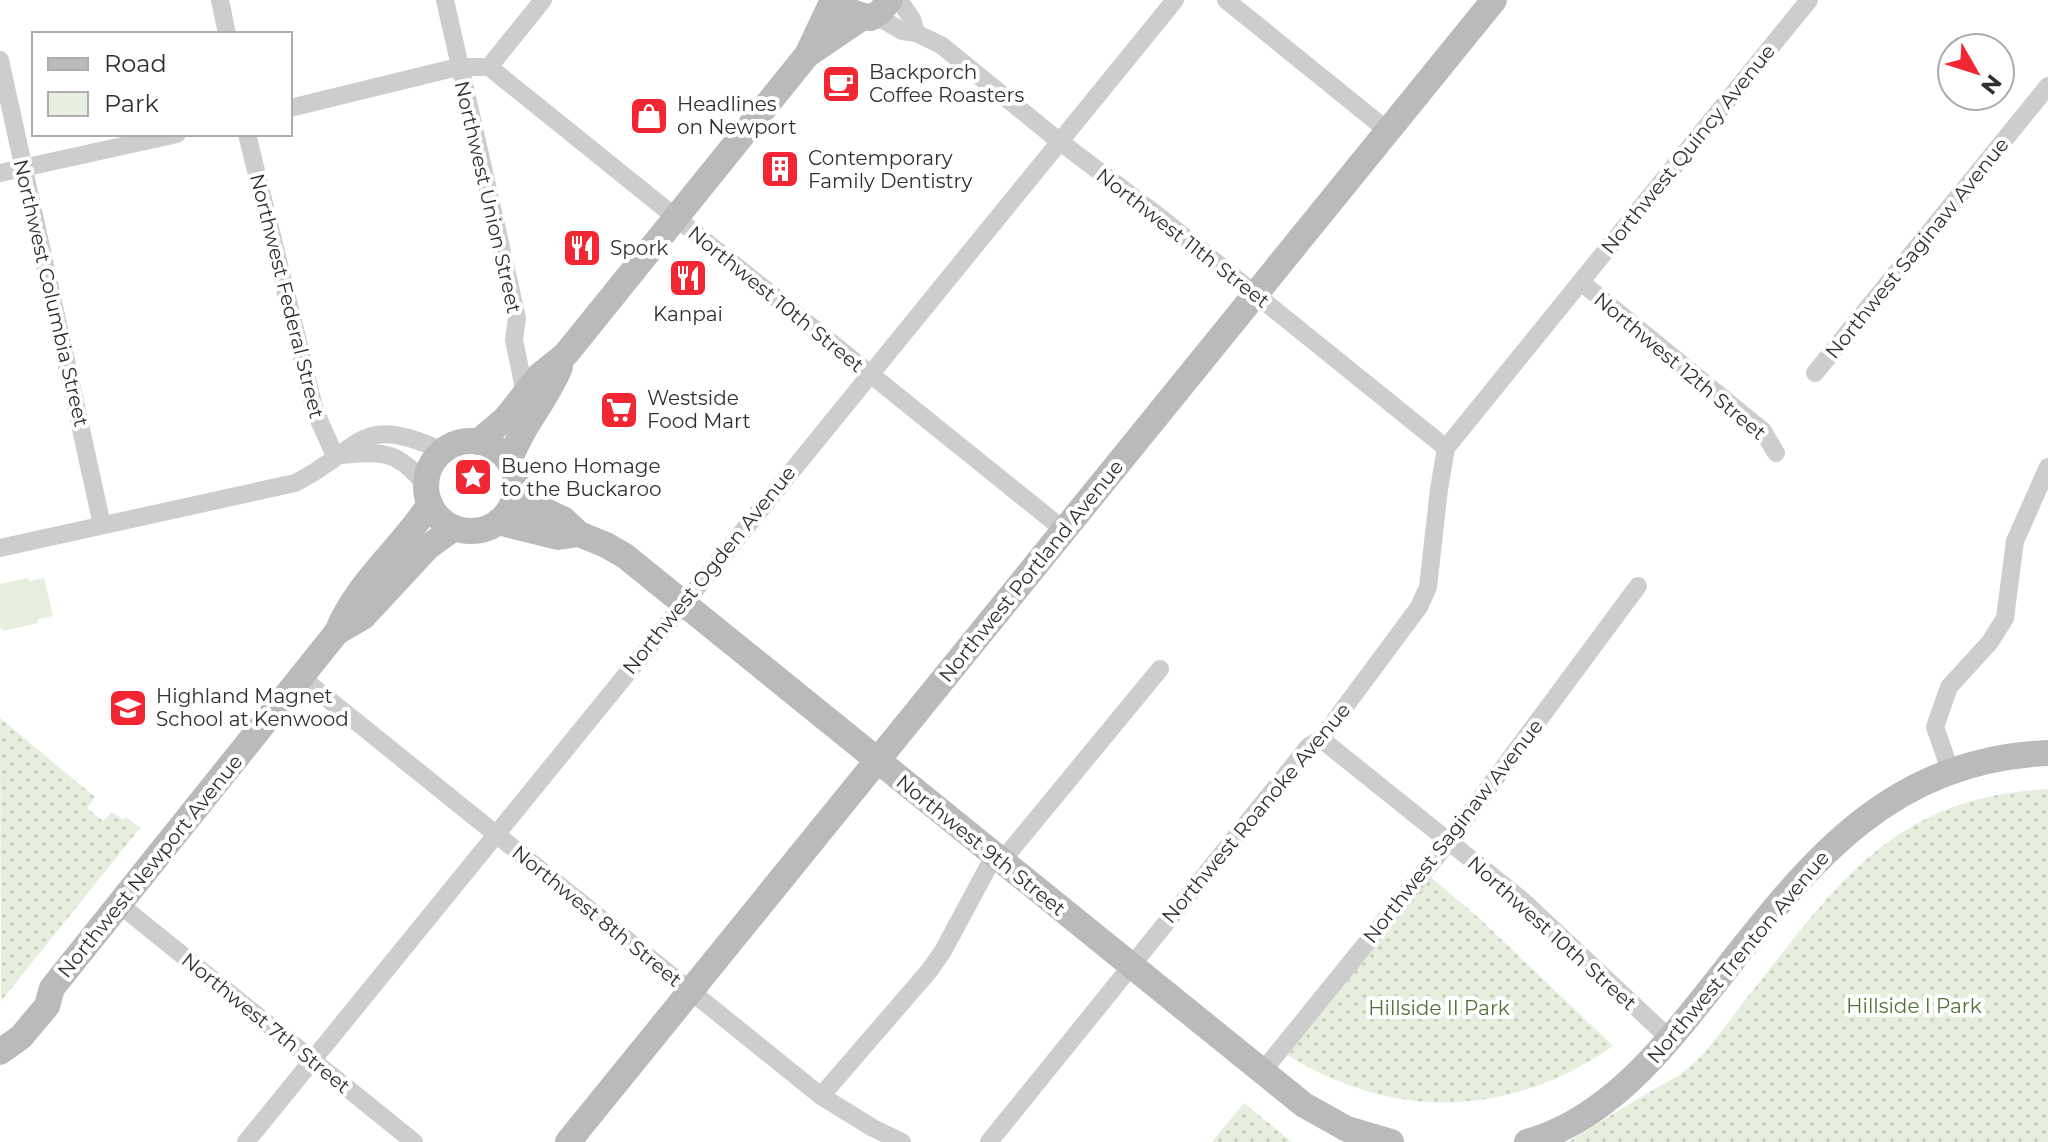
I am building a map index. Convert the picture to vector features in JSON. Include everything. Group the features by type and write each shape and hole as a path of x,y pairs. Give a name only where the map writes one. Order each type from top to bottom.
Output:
{"street":[{"path":"220,0 227,32"},
{"name":"Northwest Union Street","path":"445,0 517,318 514,340 525,393"},
{"path":"292,108 458,67 489,67 543,0"},
{"path":"478,442 506,418 540,375 566,354 807,55 835,0 845,10 874,12"},
{"path":"899,0 912,19 916,33"},
{"name":"Northwest Ogden Avenue","path":"246,1142 1175,0"},
{"path":"1226,0 1388,131"},
{"name":"Northwest Portland Avenue","path":"568,1142 1494,0"},
{"name":"Northwest Quincy Avenue","path":"1446,448 1809,0"},
{"path":"807,55 874,12"},
{"name":"Northwest 11th Street","path":"874,12 902,31 916,33 941,45 1446,448"},
{"name":"Northwest Columbia Street","path":"0,60 102,525"},
{"name":"Northwest 10th Street","path":"489,67 1064,530"},
{"name":"Northwest Saginaw Avenue","path":"1815,373 2048,86"},
{"path":"0,173 168,136"},
{"name":"Northwest Federal Street","path":"247,136 315,411 335,456"},
{"name":"Northwest 12th Street","path":"1581,282 1763,431 1776,453"},
{"path":"509,462 522,431 552,387 566,354"},
{"path":"0,548 295,483 362,438 384,433 415,438 443,451"},
{"path":"335,456 371,451 390,454 413,470 444,522 469,531 485,529 498,522 509,510 516,488 515,475 509,462 493,447 478,442 455,444 443,451 431,467 428,495"},
{"name":"Northwest Roanoke Avenue","path":"989,1142 1309,746 1321,739 1419,607 1428,587 1446,448"},
{"path":"2048,467 2015,541 2005,618 1990,642 1949,687 1935,727 1950,770 2023,754 2048,753"},
{"name":"Northwest 9th Street","path":"516,488 530,504 563,519 579,534 625,556 1304,1105 1347,1129 1391,1142"},
{"name":"Northwest Newport Avenue","path":"1,1047 9,1026 34,996 52,988 302,678 337,632 348,606 412,532 428,495"},
{"name":"Northwest 9th Street","path":"498,522 558,537 579,534"},
{"name":"Northwest Newport Avenue","path":"337,632 363,617 428,547 454,528"},
{"name":"Northwest Saginaw Avenue","path":"1262,1072 1449,841 1638,586"},
{"path":"821,1096 929,971 997,859 1160,669"},
{"name":"Northwest 8th Street","path":"302,678 821,1096 902,1142"},
{"name":"Northwest 10th Street","path":"1321,739 1522,900 1670,1039"},
{"name":"Northwest Trenton Avenue","path":"1527,1142 1543,1137 1603,1103 1635,1078 1834,843 1907,790 1950,770"},
{"name":"Northwest 7th Street","path":"119,904 414,1142"}],"green space":[{"path":"28,578 29,581 44,578 53,616 3,631 0,627 0,584"},
{"path":"0,718 95,797 87,808 103,821 112,812 123,820 126,817 140,828 1,1001"},
{"name":"Hillside I Park","path":"2048,789 2048,1142 1568,1142 1679,1075 1695,1061 1839,885 1907,829 1947,809 1993,796"},
{"name":"Hillside II Park","path":"1428,875 1479,918 1613,1046 1573,1070 1532,1087 1491,1098 1450,1102 1408,1100 1366,1091 1325,1075 1284,1053"},
{"path":"1244,1103 1292,1142 1212,1142"}],"place":[{"name":"Backporch Coffee Roasters","path":"841,84"},
{"name":"Headlines on Newport","path":"649,116"},
{"name":"Contemporary Family Dentistry","path":"780,169"},
{"name":"Spork","path":"582,248"},
{"name":"Kanpai","path":"688,278"},
{"name":"Westside Food Mart","path":"619,410"},
{"name":"Bueno Homage to the Buckaroo","path":"473,477"},
{"name":"Highland Magnet School at Kenwood","path":"128,708"}]}
